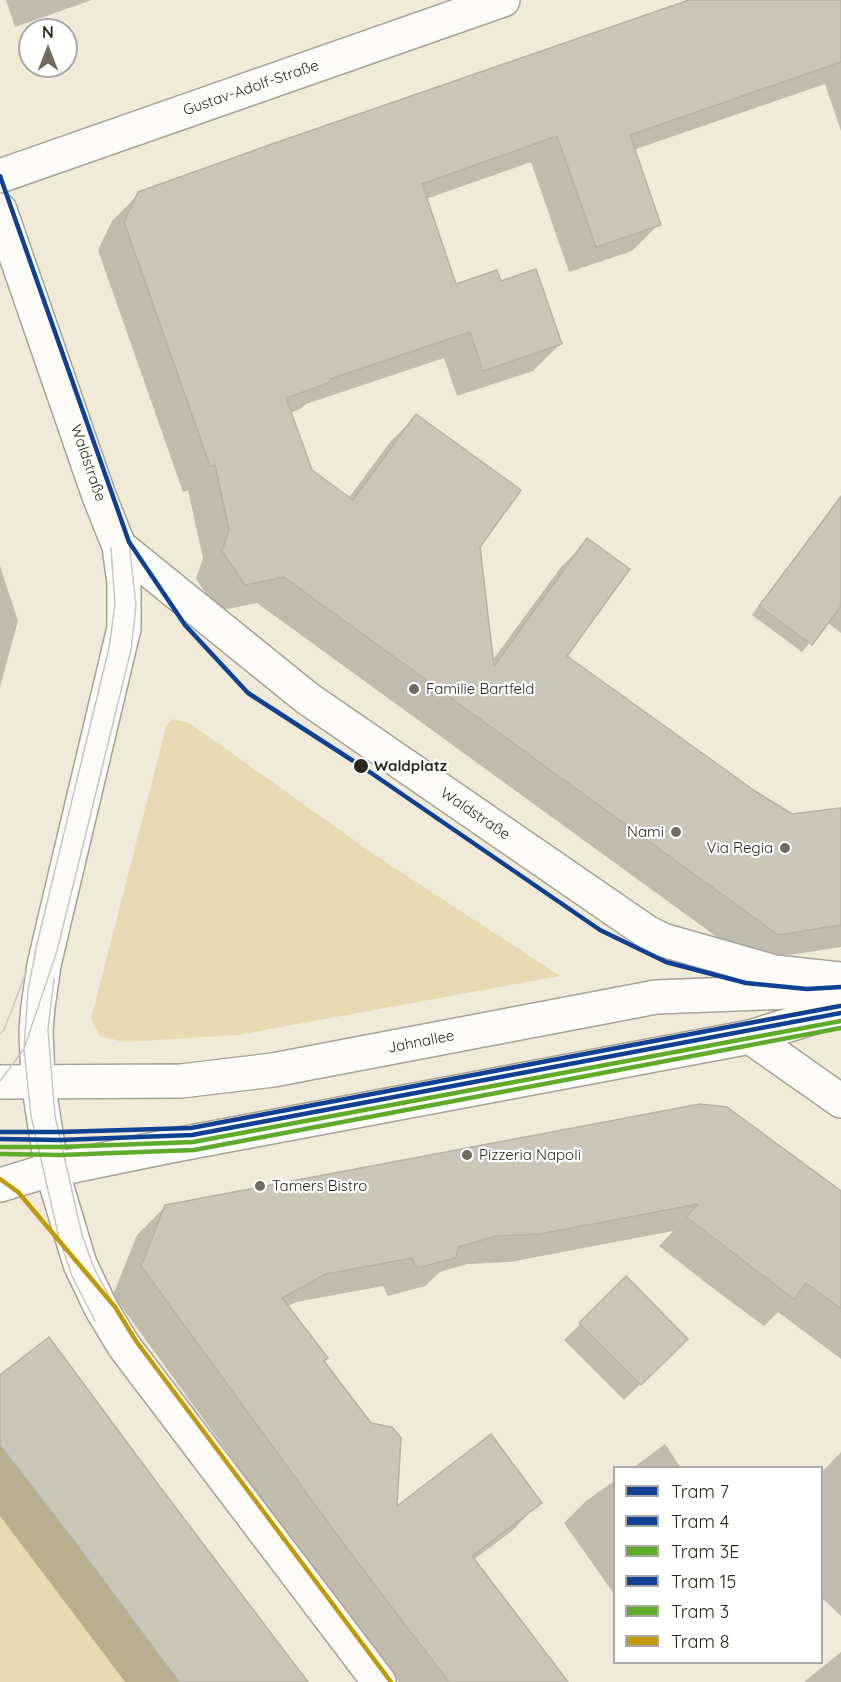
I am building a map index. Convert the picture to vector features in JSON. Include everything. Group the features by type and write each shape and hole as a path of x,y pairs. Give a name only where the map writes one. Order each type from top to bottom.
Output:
{"main road":[{"name":"Gustav-Adolf-Straße","path":"0,176 503,0"},
{"name":"Waldstraße","path":"0,210 99,496 119,546 124,583 124,628 44,965 36,1031 38,1082 52,1171 80,1264 101,1308 124,1346 379,1682"},
{"name":"Waldstraße","path":"119,546 307,698 647,932 663,940 775,972 841,979"},
{"name":"Jahnallee","path":"0,1082 181,1081 273,1070 656,996 841,990"},
{"path":"0,1185 52,1171 170,1146 750,1037 841,1009"},
{"path":"750,1037 841,1101"}],"shaded area":[{"path":"172,719 189,723 378,857 560,976 237,1035 124,1042 100,1036 91,1019 166,727"},
{"path":"0,1442 99,1574 179,1682 0,1682"}],"building":[{"path":"689,0 841,0 841,62 630,135 661,225 596,247 557,136 422,184 456,284 497,270 501,281 536,269 562,344 483,371 470,332 330,379 329,383 286,398 312,470 353,500 416,414 521,490 480,547 494,666 587,538 630,569 567,656 755,791 792,814 841,808 841,925 778,935 284,577 245,585 222,551 229,530 215,465 210,466 124,222 138,192"},
{"path":"841,497 841,606 812,645 759,606"},
{"path":"700,1104 727,1107 841,1191 841,1309 806,1283 794,1299 686,1217 698,1204 540,1234 496,1236 458,1247 456,1258 417,1268 412,1258 326,1274 282,1298 328,1358 324,1361 371,1423 392,1427 401,1438 397,1506 491,1434 542,1503 472,1556 568,1682 449,1682 346,1547 141,1266 165,1205"},
{"path":"626,1276 688,1339 641,1385 579,1323"},
{"path":"49,1337 308,1682 179,1682 0,1445 0,1375"}],"tram line":[{"name":"4","path":"0,176 129,542 185,625 248,693 361,766 600,930 666,962 746,983 807,989 841,987"},
{"path":"0,1081 24,1049 57,951 131,650 136,605 129,542"},
{"path":"95,1321 72,1276 59,1238 31,1116 24,1049 28,990 37,944 109,648 115,604 111,548"},
{"path":"0,1034 4,1030 26,972"},
{"path":"54,978 48,1030 55,1116 82,1235 94,1268 115,1307"},
{"name":"15","path":"0,1132 191,1128 840,1006"},
{"name":"7","path":"0,1139 60,1140 192,1135 841,1013"},
{"name":"3E","path":"0,1147 193,1142 841,1021"},
{"name":"3","path":"0,1154 61,1155 194,1150 841,1028"},
{"name":"8","path":"0,1179 18,1192 115,1307 136,1341 391,1682"}],"place":[{"name":"Familie Bartfeld","path":"414,689"},
{"name":"Waldplatz","path":"361,766"},
{"name":"Nami","path":"676,832"},
{"name":"Via Regia","path":"785,848"},
{"name":"Pizzeria Napoli","path":"467,1155"},
{"name":"Tamers Bistro","path":"260,1186"}]}
